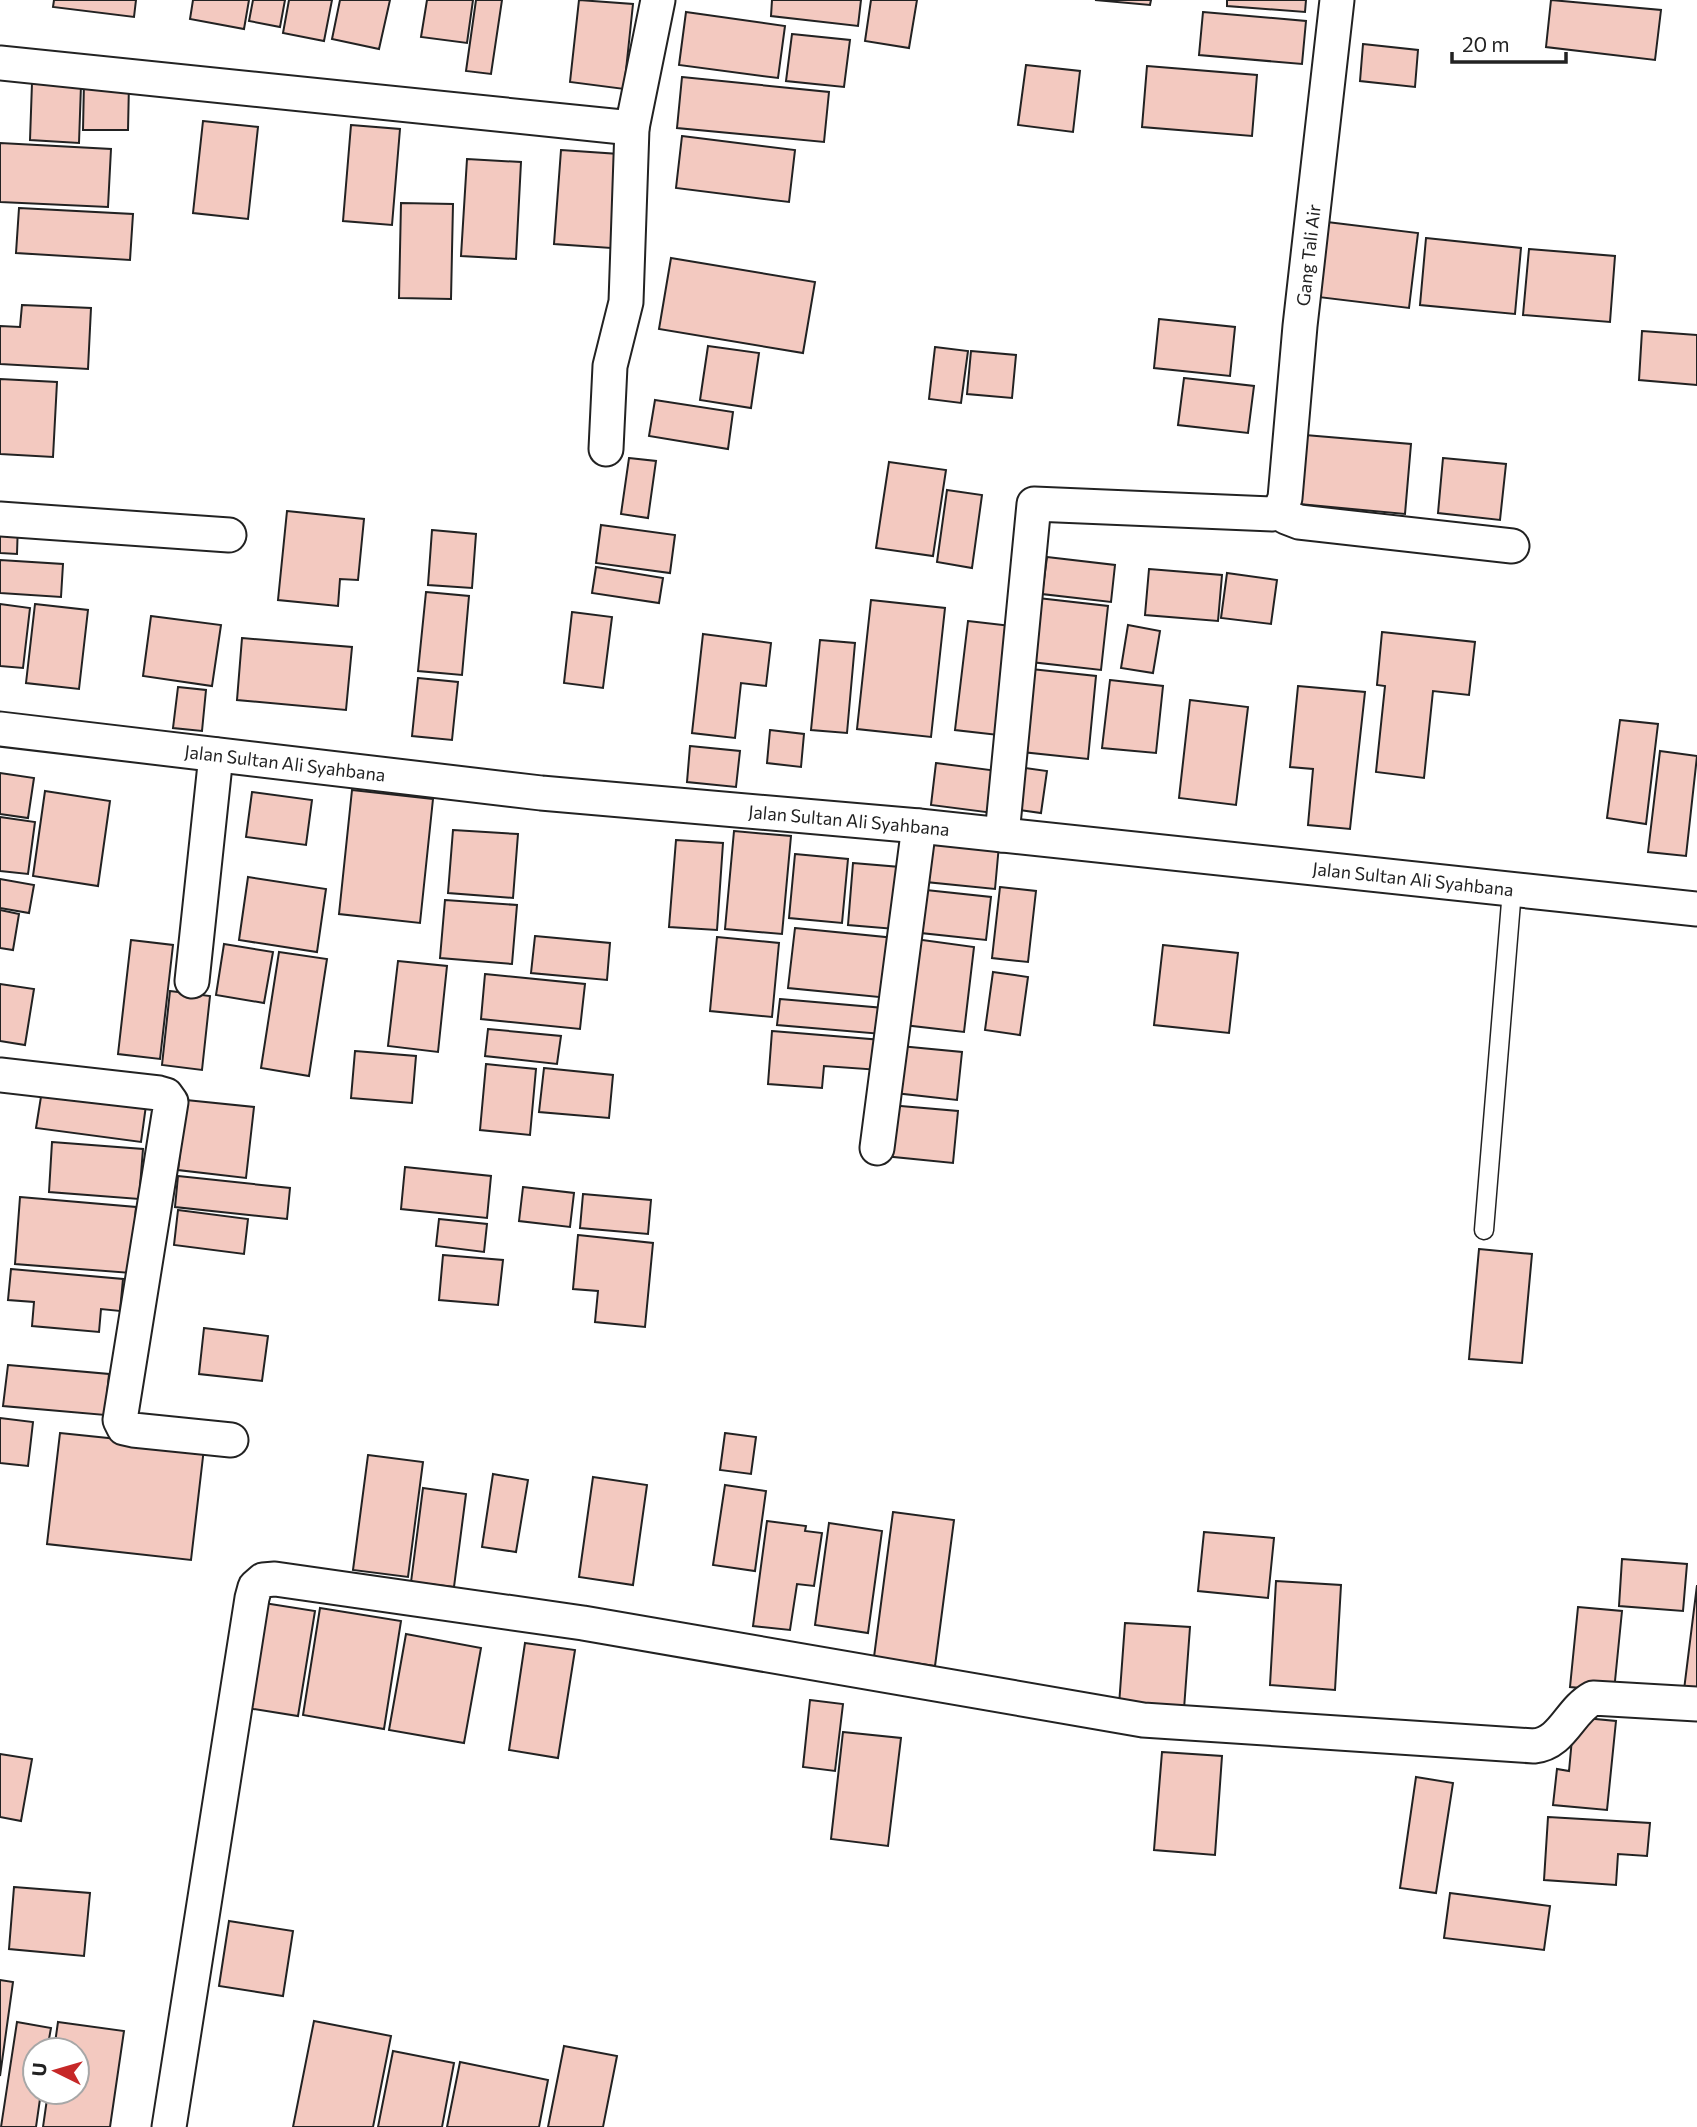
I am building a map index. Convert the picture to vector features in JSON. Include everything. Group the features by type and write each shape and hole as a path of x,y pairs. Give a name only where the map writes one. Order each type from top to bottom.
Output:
{"street":[{"path":"606,449 610,366 626,302 632,128 658,0"},
{"name":"Gang Tali Air","path":"1280,510 1285,498 1300,326 1337,0"},
{"path":"0,62 632,128"},
{"path":"1002,835 1034,505 1273,514 1280,510 1286,517 1299,522 1512,546"},
{"path":"0,519 229,535"},
{"name":"Jalan Sultan Ali Syahbana","path":"0,729 541,793 919,826 1697,909"},
{"path":"192,981 216,755"},
{"path":"877,1148 919,826"},
{"path":"0,1074 159,1093 166,1095 171,1102 120,1420 124,1428 133,1430 231,1440"},
{"path":"169,2127 252,1598 255,1587 262,1580 275,1579 583,1623 1143,1720 1534,1746 1546,1745 1555,1739 1584,1703 1593,1698 1697,1704"}],"lane":[{"path":"1484,1230 1511,890"}],"building":[{"path":"54,0 136,0 134,17 53,7"},
{"path":"193,0 249,0 244,29 190,19"},
{"path":"253,0 285,0 280,27 249,21"},
{"path":"289,0 332,0 324,41 283,33"},
{"path":"340,0 390,0 379,49 332,39"},
{"path":"427,0 473,0 467,43 421,37"},
{"path":"476,0 502,0 491,74 466,71"},
{"path":"579,0 633,4 624,89 570,82"},
{"path":"772,0 861,0 858,26 771,16"},
{"path":"871,0 917,0 909,48 865,41"},
{"path":"1095,0 1151,0 1150,5"},
{"path":"1227,0 1306,0 1305,12 1227,6"},
{"path":"1551,0 1661,10 1655,60 1546,47"},
{"path":"686,12 785,26 778,78 679,65"},
{"path":"1203,12 1306,21 1302,64 1199,55"},
{"path":"792,34 850,40 844,87 786,81"},
{"path":"1363,44 1418,50 1415,87 1360,81"},
{"path":"1026,65 1080,71 1073,132 1018,125"},
{"path":"1147,66 1257,75 1252,136 1142,127"},
{"path":"682,77 829,92 824,142 677,128"},
{"path":"84,82 129,83 128,130 83,130"},
{"path":"32,83 81,85 79,143 30,140"},
{"path":"203,121 258,127 248,219 193,213"},
{"path":"351,125 400,129 392,225 343,221"},
{"path":"682,136 795,150 789,202 676,188"},
{"path":"0,143 111,149 108,207 0,202"},
{"path":"561,150 619,154 611,248 554,244"},
{"path":"467,159 521,162 516,259 461,256"},
{"path":"401,203 453,204 451,299 399,298"},
{"path":"19,208 133,214 130,260 16,253"},
{"path":"1327,222 1418,233 1409,308 1318,297"},
{"path":"1426,238 1521,248 1515,314 1420,305"},
{"path":"1529,249 1615,256 1610,322 1523,315"},
{"path":"671,258 815,282 803,353 659,329"},
{"path":"22,305 91,308 88,369 0,364 0,326 20,327"},
{"path":"1159,319 1235,327 1230,376 1154,368"},
{"path":"1642,331 1697,335 1697,385 1639,380"},
{"path":"708,346 759,353 751,408 700,400"},
{"path":"935,347 968,351 961,403 929,399"},
{"path":"971,351 1016,355 1012,398 967,394"},
{"path":"1184,378 1254,386 1248,433 1178,425"},
{"path":"0,379 57,382 53,457 0,454"},
{"path":"655,400 733,412 728,449 649,436"},
{"path":"1305,435 1411,444 1405,514 1299,504"},
{"path":"629,458 656,461 648,518 621,514"},
{"path":"1443,458 1506,464 1500,520 1438,513"},
{"path":"889,462 946,470 933,556 876,548"},
{"path":"947,490 982,495 972,568 937,562"},
{"path":"287,511 364,519 358,580 340,579 338,606 278,600"},
{"path":"0,522 18,522 17,554 0,553"},
{"path":"601,525 675,535 670,573 596,563"},
{"path":"432,530 476,534 472,588 428,585"},
{"path":"1047,557 1115,565 1111,602 1042,594"},
{"path":"0,560 63,564 61,597 0,593"},
{"path":"596,567 663,578 659,603 592,593"},
{"path":"1149,569 1222,575 1218,621 1145,615"},
{"path":"1227,573 1277,580 1271,624 1221,618"},
{"path":"426,592 469,596 462,675 418,671"},
{"path":"1038,598 1108,606 1101,670 1031,662"},
{"path":"871,600 945,608 931,737 857,729"},
{"path":"0,604 30,608 23,668 0,666"},
{"path":"35,604 88,610 79,689 26,683"},
{"path":"572,612 612,617 603,688 564,683"},
{"path":"151,616 221,625 212,686 143,676"},
{"path":"968,621 1020,627 1007,736 955,730"},
{"path":"1128,625 1160,631 1153,673 1121,668"},
{"path":"1382,632 1475,642 1469,695 1433,691 1424,778 1376,772 1385,686 1377,685"},
{"path":"703,634 771,643 766,686 741,683 735,738 692,733"},
{"path":"242,638 352,647 346,710 237,700"},
{"path":"820,640 855,643 847,733 811,730"},
{"path":"1031,669 1096,676 1088,759 1022,752"},
{"path":"418,678 458,682 452,740 412,736"},
{"path":"1110,680 1163,686 1156,753 1102,748"},
{"path":"1298,686 1365,692 1350,829 1308,825 1313,769 1290,767"},
{"path":"178,687 206,690 202,731 173,728"},
{"path":"1190,700 1248,707 1236,805 1179,798"},
{"path":"1620,720 1658,724 1646,824 1607,818"},
{"path":"770,730 804,734 801,767 767,763"},
{"path":"690,746 740,751 736,787 687,782"},
{"path":"1660,751 1697,756 1686,856 1648,852"},
{"path":"936,763 998,771 993,813 931,805"},
{"path":"1018,767 1047,771 1041,813 1012,809"},
{"path":"0,773 34,778 28,818 0,814"},
{"path":"352,790 433,799 420,923 339,914"},
{"path":"45,791 110,801 98,886 33,876"},
{"path":"252,792 312,800 306,845 246,837"},
{"path":"0,817 35,822 28,874 0,871"},
{"path":"453,830 518,834 513,898 448,893"},
{"path":"734,831 791,836 782,934 725,929"},
{"path":"930,838 999,845 995,889 926,882"},
{"path":"676,840 723,843 717,930 669,927"},
{"path":"795,854 848,859 842,923 789,918"},
{"path":"853,863 900,867 895,929 848,925"},
{"path":"248,877 326,889 317,952 239,940"},
{"path":"0,879 34,885 29,913 0,908"},
{"path":"1000,887 1036,891 1028,962 992,958"},
{"path":"926,890 991,897 986,940 921,933"},
{"path":"445,900 517,905 512,964 440,958"},
{"path":"0,910 19,914 13,950 0,948"},
{"path":"795,928 895,938 889,998 788,988"},
{"path":"535,936 610,943 607,980 531,973"},
{"path":"717,937 779,943 772,1017 710,1011"},
{"path":"915,939 974,947 964,1032 904,1025"},
{"path":"131,940 173,945 160,1059 118,1054"},
{"path":"224,944 273,952 264,1003 216,995"},
{"path":"1163,945 1238,953 1229,1033 1154,1025"},
{"path":"279,952 327,959 309,1076 261,1068"},
{"path":"398,961 447,966 438,1052 388,1046"},
{"path":"993,972 1028,977 1020,1035 985,1030"},
{"path":"485,974 585,984 580,1029 481,1019"},
{"path":"0,984 34,989 25,1045 0,1041"},
{"path":"170,991 210,996 202,1070 162,1065"},
{"path":"780,999 884,1008 882,1034 777,1025"},
{"path":"488,1029 561,1036 557,1064 485,1056"},
{"path":"772,1031 882,1040 880,1070 824,1066 822,1088 768,1084"},
{"path":"900,1046 962,1052 957,1100 895,1093"},
{"path":"355,1051 416,1056 412,1103 351,1098"},
{"path":"486,1064 536,1069 530,1135 480,1130"},
{"path":"544,1068 613,1075 609,1118 539,1112"},
{"path":"43,1084 147,1098 141,1142 36,1128"},
{"path":"186,1100 254,1107 246,1178 178,1170"},
{"path":"889,1105 958,1111 953,1163 884,1156"},
{"path":"52,1142 143,1149 139,1199 49,1192"},
{"path":"405,1167 491,1176 487,1218 401,1209"},
{"path":"178,1176 290,1188 287,1219 175,1207"},
{"path":"523,1187 574,1193 570,1227 519,1221"},
{"path":"583,1194 651,1200 648,1234 580,1228"},
{"path":"20,1197 136,1207 131,1273 15,1264"},
{"path":"178,1210 248,1219 244,1254 174,1245"},
{"path":"439,1219 487,1224 484,1252 436,1246"},
{"path":"578,1235 653,1243 645,1327 595,1322 598,1291 573,1289"},
{"path":"1479,1249 1532,1254 1522,1363 1469,1359"},
{"path":"443,1255 503,1260 498,1305 439,1300"},
{"path":"11,1269 123,1279 120,1311 101,1309 99,1332 32,1326 34,1302 8,1300"},
{"path":"204,1328 268,1336 262,1381 199,1374"},
{"path":"8,1365 109,1374 105,1415 3,1406"},
{"path":"0,1418 33,1422 28,1466 0,1463"},
{"path":"60,1433 204,1448 191,1560 47,1544"},
{"path":"725,1433 756,1437 751,1474 720,1470"},
{"path":"368,1455 423,1462 408,1577 353,1570"},
{"path":"493,1474 528,1480 516,1552 482,1547"},
{"path":"593,1477 647,1485 633,1585 579,1577"},
{"path":"725,1485 766,1491 755,1571 713,1565"},
{"path":"423,1488 466,1494 454,1587 411,1582"},
{"path":"893,1512 954,1520 935,1666 874,1657"},
{"path":"767,1521 806,1526 805,1531 822,1533 814,1586 797,1584 790,1630 753,1626"},
{"path":"829,1523 882,1531 868,1633 815,1625"},
{"path":"1204,1532 1274,1538 1268,1598 1198,1591"},
{"path":"1622,1559 1687,1564 1683,1611 1619,1606"},
{"path":"1276,1581 1341,1585 1335,1690 1270,1685"},
{"path":"1697,1585 1697,1692 1684,1690"},
{"path":"264,1603 315,1611 298,1716 247,1708"},
{"path":"1578,1607 1622,1611 1614,1691 1570,1687"},
{"path":"320,1608 401,1621 384,1729 303,1715"},
{"path":"1125,1623 1190,1627 1184,1709 1119,1705"},
{"path":"406,1634 481,1648 464,1743 389,1730"},
{"path":"525,1643 575,1650 558,1758 509,1750"},
{"path":"810,1700 843,1704 835,1771 803,1767"},
{"path":"1574,1717 1616,1721 1607,1810 1553,1805 1557,1769 1569,1771"},
{"path":"843,1732 901,1738 888,1846 831,1839"},
{"path":"1162,1752 1222,1756 1215,1855 1154,1850"},
{"path":"0,1754 32,1759 21,1821 0,1817"},
{"path":"1416,1777 1453,1783 1436,1893 1400,1888"},
{"path":"1548,1817 1650,1823 1647,1856 1618,1854 1616,1885 1544,1880"},
{"path":"14,1887 90,1893 84,1956 9,1949"},
{"path":"1450,1893 1550,1906 1544,1950 1444,1938"},
{"path":"229,1921 293,1931 283,1996 219,1986"},
{"path":"0,1980 13,1982 0,2076"},
{"path":"314,2021 391,2036 373,2127 293,2127"},
{"path":"17,2022 51,2028 50,2036 21,2036 21,2106 39,2106 36,2127 1,2127"},
{"path":"58,2022 124,2031 110,2127 43,2127 46,2106 91,2106 91,2036 56,2036"},
{"path":"564,2046 617,2056 603,2127 548,2127"},
{"path":"393,2051 454,2063 442,2127 378,2127"},
{"path":"460,2062 548,2080 539,2127 447,2127"}]}
